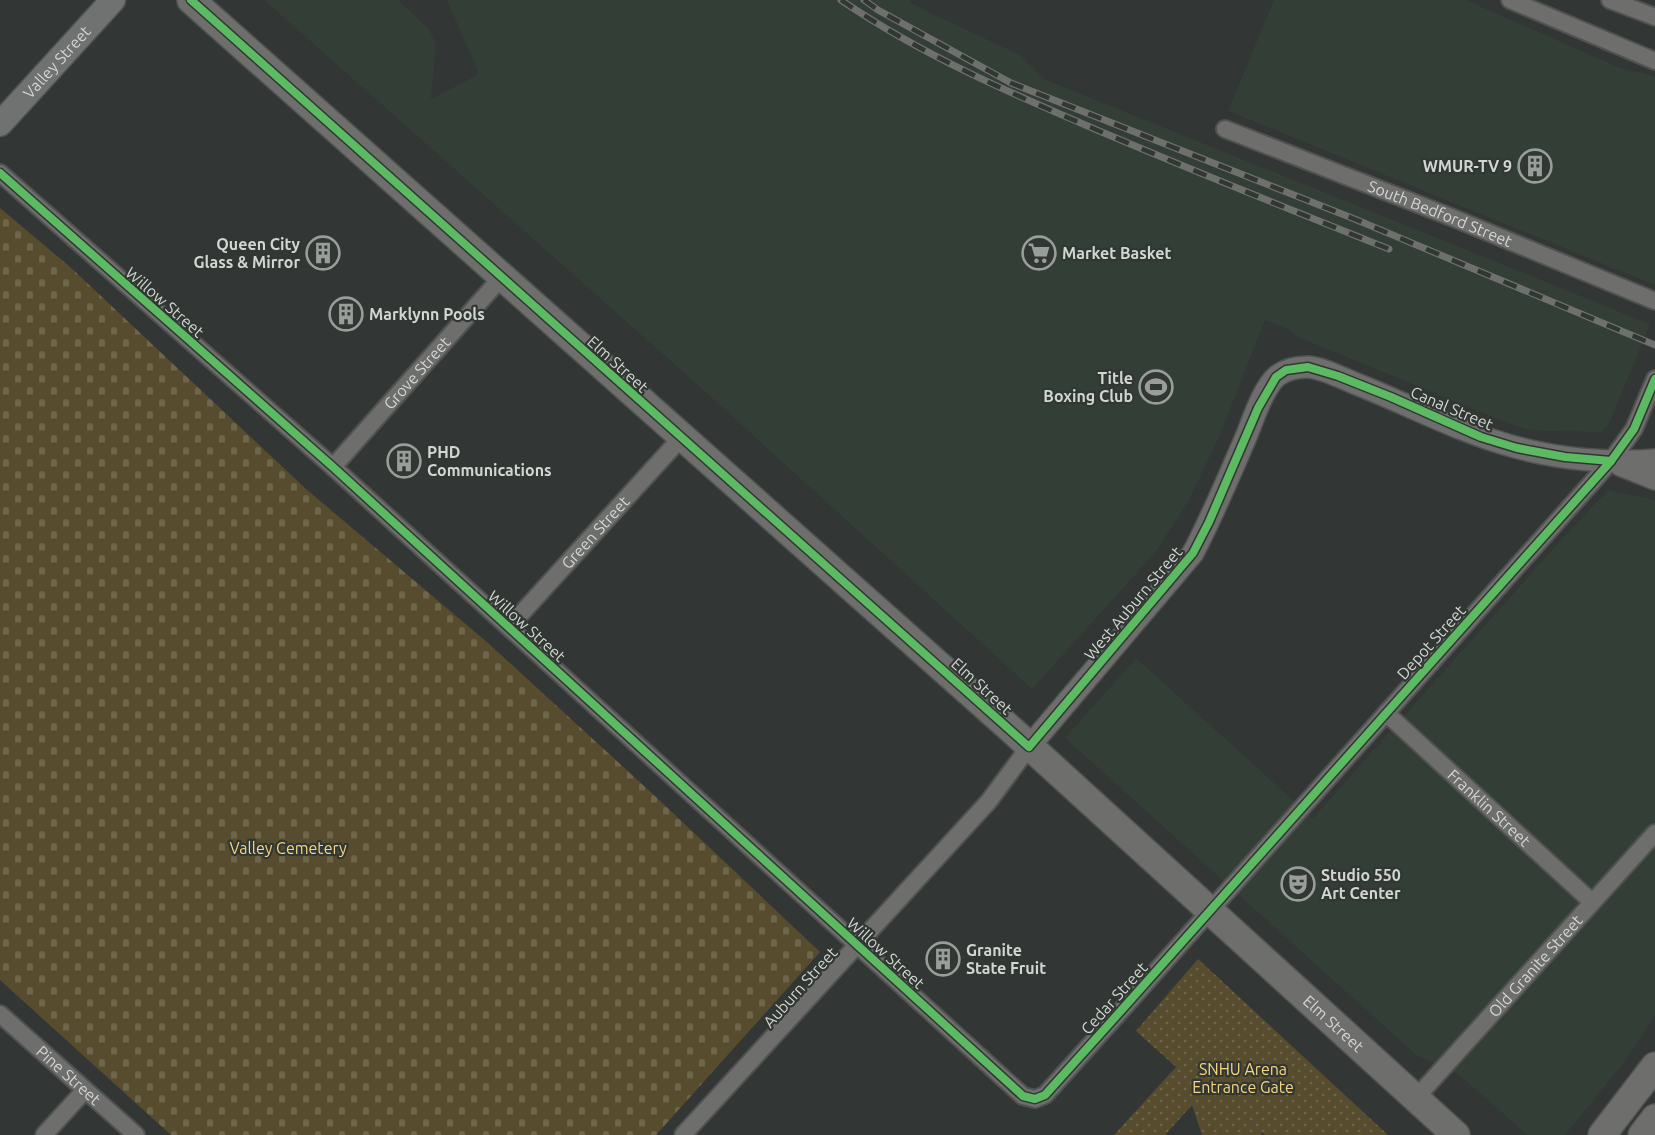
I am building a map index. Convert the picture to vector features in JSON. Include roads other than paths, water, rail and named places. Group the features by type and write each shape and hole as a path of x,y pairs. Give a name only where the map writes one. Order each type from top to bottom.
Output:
{"main road":[{"name":"Valley Street","path":"0,124 113,0"},
{"name":"Elm Street","path":"191,0 1029,747 1456,1135"},
{"path":"1602,1135 1655,1066"},
{"path":"1642,1135 1655,1118"}],"street":[{"path":"1510,0 1655,61"},
{"path":"1610,0 1655,17"},
{"name":"South Bedford Street","path":"1225,129 1451,217 1655,301"},
{"name":"Willow Street","path":"0,173 333,467 1023,1096 1035,1099"},
{"name":"Grove Street","path":"333,467 501,278"},
{"name":"Canal Street","path":"1286,370 1308,367 1338,376 1392,397 1481,437 1517,448 1564,457 1611,461 1655,460"},
{"name":"West Auburn Street","path":"1029,747 1193,553 1209,522 1258,408 1276,377 1286,370"},
{"name":"Depot Street","path":"1209,911 1611,461 1634,429 1655,379"},
{"name":"Green Street","path":"509,627 681,438"},
{"name":"Canal Street","path":"1611,461 1655,479"},
{"name":"Franklin Street","path":"1386,713 1592,902"},
{"name":"Auburn Street","path":"683,1135 989,801 1029,747"},
{"name":"Old Granite Street","path":"1416,1098 1655,833"},
{"name":"Cedar Street","path":"1035,1099 1044,1095 1209,911"},
{"name":"Pine Street","path":"0,1014 136,1135"},
{"path":"44,1135 85,1090"}],"railway":[{"path":"841,0 902,38 999,87 1064,116 1389,249"},
{"path":"864,0 878,10 1011,83 1357,220 1655,345"}],"place":[{"name":"WMUR-TV 9","path":"1535,166"},
{"name":"Queen City Glass & Mirror","path":"323,253"},
{"name":"Market Basket","path":"1039,253"},
{"name":"Marklynn Pools","path":"346,314"},
{"name":"Title Boxing Club","path":"1156,387"},
{"name":"PHD Communications","path":"404,461"},
{"name":"Studio 550 Art Center","path":"1298,884"},
{"name":"Granite State Fruit","path":"943,959"}],"park label":[{"name":"Valley Cemetery","path":"288,848"},
{"name":"SNHU Arena Entrance Gate","path":"1243,1078"}]}
